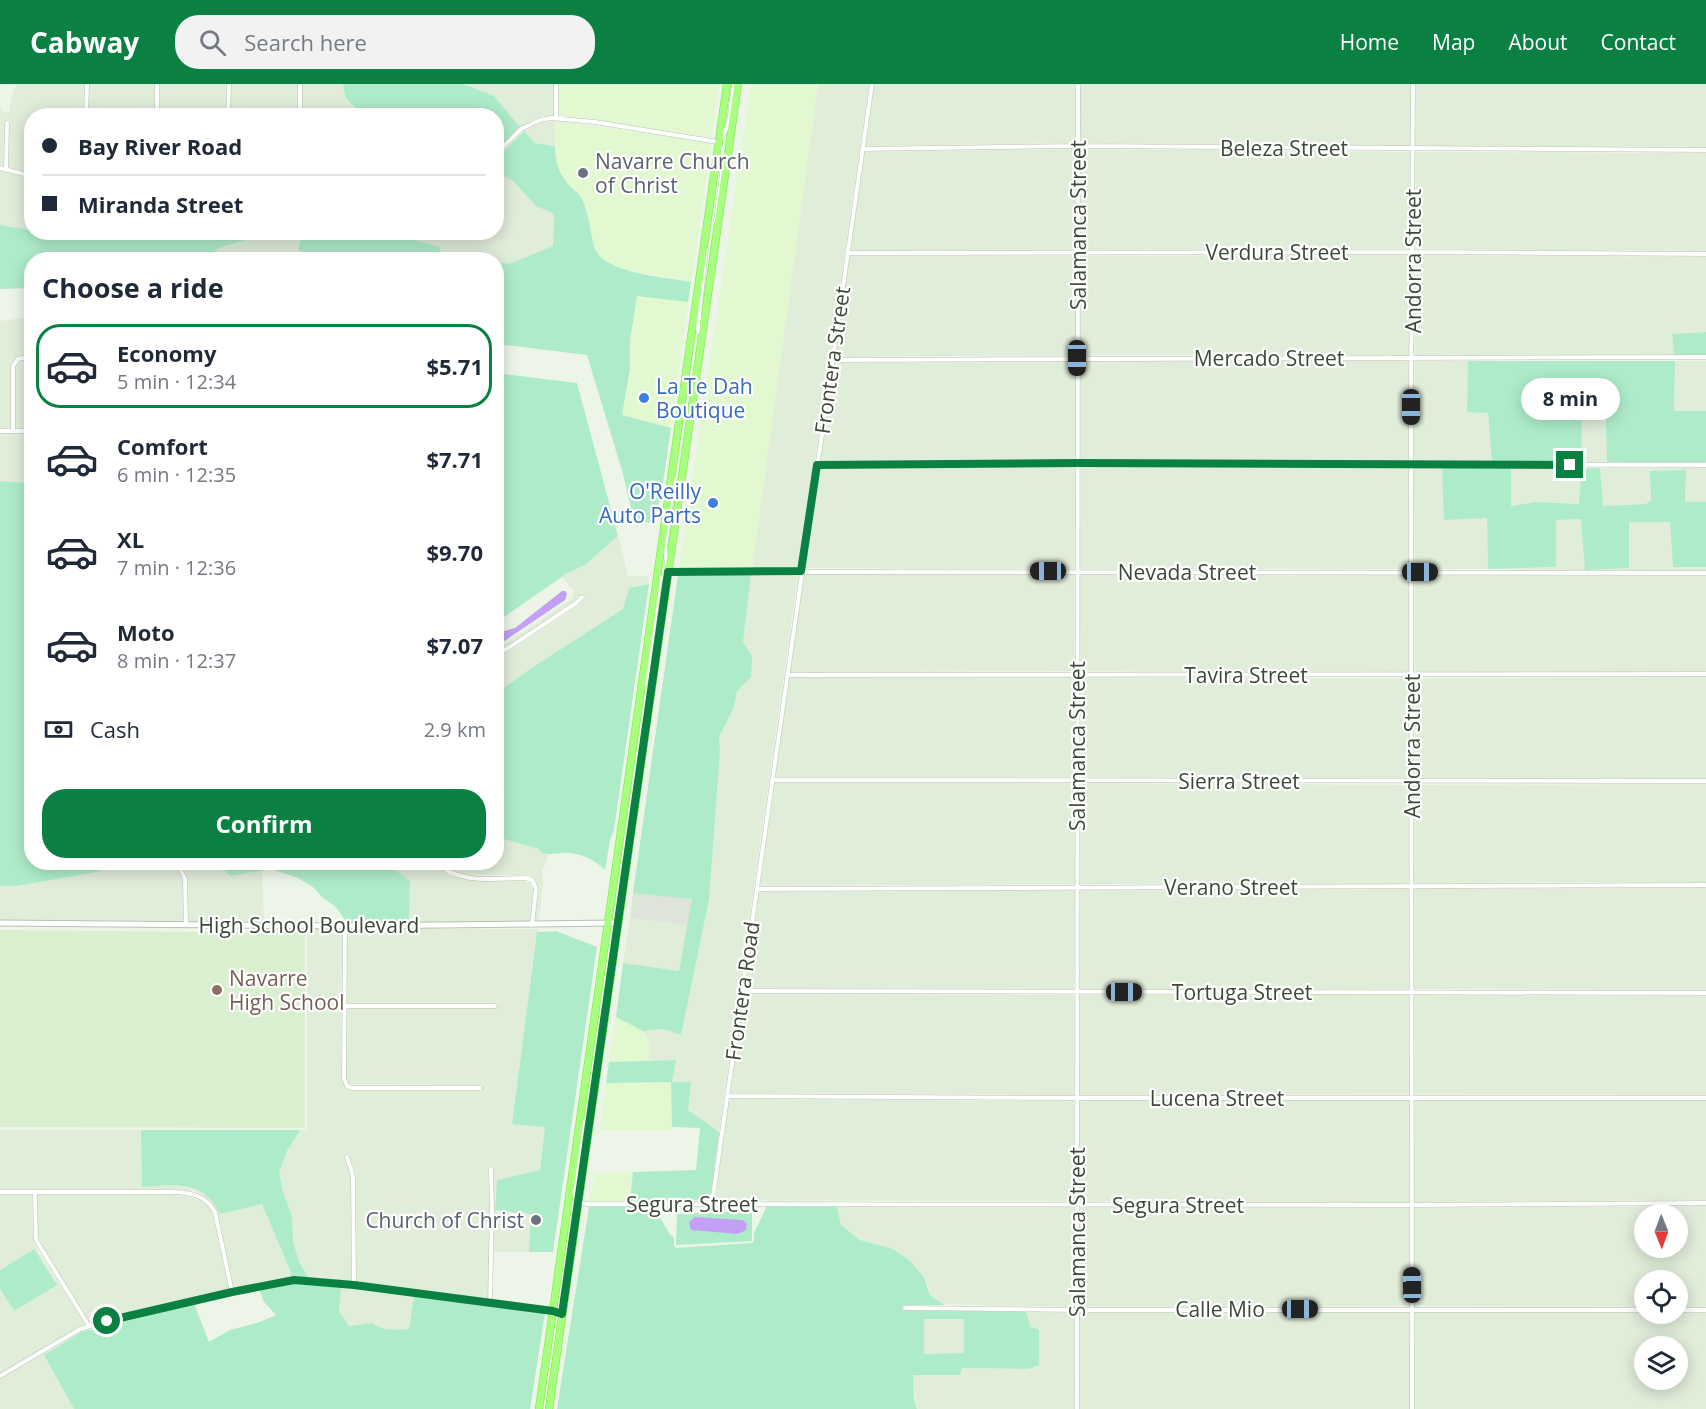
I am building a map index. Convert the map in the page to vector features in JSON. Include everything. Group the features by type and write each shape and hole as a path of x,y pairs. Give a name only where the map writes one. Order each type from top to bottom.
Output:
{"highway":[{"path":"539,1409 727,84"},
{"path":"549,1409 736,84"}],"street":[{"path":"86,108 87,84"},
{"path":"157,108 158,84"},
{"path":"228,108 229,84"},
{"path":"300,84 300,108"},
{"path":"556,84 556,118"},
{"path":"716,238 716,215 724,158 719,142 729,123 736,84"},
{"name":"Frontera Street","path":"772,780 872,84"},
{"name":"Salamanca Street","path":"1077,1409 1078,84"},
{"name":"Andorra Street","path":"1412,1409 1413,84"},
{"path":"504,146 521,129 540,120 556,118 719,142"},
{"path":"6,170 7,123"},
{"name":"Beleza Street","path":"862,149 1078,146 1706,150"},
{"path":"0,168 24,174"},
{"path":"702,335 698,326 706,233"},
{"name":"Verdura Street","path":"847,253 1706,254"},
{"name":"Mercado Street","path":"832,360 1706,357"},
{"path":"14,430 13,366 18,359 24,358"},
{"path":"0,430 24,430"},
{"path":"639,701 647,678 660,580 668,572 665,548 674,487 673,461"},
{"path":"817,465 1078,463 1706,465"},
{"name":"Nevada Street","path":"668,572 1706,573"},
{"path":"504,651 582,597"},
{"name":"Tavira Street","path":"787,675 1706,674"},
{"name":"Sierra Street","path":"772,780 1706,781"},
{"name":"Frontera Road","path":"712,1203 772,780"},
{"path":"181,870 185,879 186,924"},
{"path":"447,870 454,875 465,877 532,880 536,888 532,926"},
{"name":"Verano Street","path":"757,889 1706,885"},
{"name":"High School Boulevard","path":"0,923 532,926 618,923"},
{"path":"345,926 344,1078 346,1085 351,1088 480,1088"},
{"name":"Tortuga Street","path":"742,991 1706,993"},
{"path":"344,1006 495,1005"},
{"name":"Lucena Street","path":"727,1096 1706,1098"},
{"path":"579,1202 576,1202 574,1194 582,1128 583,1097"},
{"path":"347,1157 353,1176 354,1285"},
{"path":"490,1303 491,1169"},
{"path":"0,1192 174,1192 200,1196 210,1204 215,1212 232,1292"},
{"path":"34,1192 36,1234 40,1248 89,1326"},
{"name":"Segura Street","path":"579,1202 587,1204 1411,1205 1706,1203"},
{"path":"0,1376 89,1326 232,1292 294,1280 354,1285 562,1314"},
{"name":"Calle Mio","path":"905,1308 1634,1310"},
{"path":"1688,1310 1706,1310"}],"shaded area":[{"path":"18,84 84,84 84,108 24,108 24,171 9,168 9,120 5,121 4,166 0,165 0,108 4,112 9,112 13,91"},
{"path":"89,84 155,84 155,108 89,108"},
{"path":"160,84 226,84 226,108 160,108"},
{"path":"231,84 297,84 297,108 231,108"},
{"path":"302,84 343,84 345,98 355,108 302,108"},
{"path":"343,84 463,84 494,96 520,127 504,143 504,108 355,108 345,97"},
{"path":"463,84 554,84 554,115 539,117 520,127 494,96"},
{"path":"559,84 719,84 711,137 559,115"},
{"path":"751,84 818,84 752,569 679,569"},
{"path":"818,84 869,84 799,569 752,569"},
{"path":"874,84 1075,84 1075,143 865,146"},
{"path":"1080,84 1411,84 1410,146 1080,143"},
{"path":"1416,84 1706,84 1706,147 1415,146"},
{"path":"555,121 555,146 535,143 524,131 540,123"},
{"path":"555,121 711,142 691,282 617,268 599,257 586,207 580,195 567,183 556,166"},
{"path":"524,131 535,143 555,146 559,171 584,203 594,246 599,255 609,263 636,273 691,282 688,302 637,296 630,340 630,369 622,415 671,428 661,496 653,523 634,521 623,474 587,355 504,345 504,263 509,264 553,246 554,214 536,206 512,180 504,176 504,151"},
{"path":"1075,149 1075,250 850,250 864,152"},
{"path":"1080,149 1410,152 1411,249 1080,250"},
{"path":"1415,152 1706,153 1706,251 1416,249"},
{"path":"0,171 24,177 24,229 0,225"},
{"path":"504,176 512,180 536,206 554,214 553,247 508,264 504,263 504,252 439,252 440,247 413,240 504,240"},
{"path":"0,225 24,229 24,240 246,240 221,247 213,252 24,252 24,288 0,289"},
{"path":"244,240 300,240 298,249 310,252 213,252 221,247"},
{"path":"300,240 413,240 440,247 440,252 305,252 298,249"},
{"path":"1411,255 1410,355 1080,355 1080,256"},
{"path":"1416,255 1706,257 1706,332 1672,334 1674,355 1415,355"},
{"path":"849,256 1075,256 1075,355 835,357"},
{"path":"637,295 688,302 671,428 622,416 630,369 630,340"},
{"path":"24,318 24,354 17,356 11,365 11,428 0,428 0,321"},
{"path":"1706,332 1706,355 1674,355 1672,334"},
{"path":"23,360 24,428 16,428 16,366"},
{"path":"1075,361 1075,460 820,462 835,363"},
{"path":"1080,361 1410,361 1409,462 1080,460"},
{"path":"1415,361 1468,361 1467,412 1488,413 1492,462 1414,462"},
{"path":"1468,361 1675,361 1674,411 1706,411 1706,462 1607,462 1606,415 1582,412 1581,461 1492,462 1488,413 1467,412"},
{"path":"1675,361 1706,361 1706,411 1674,412"},
{"path":"504,374 577,383 618,536 585,565 566,574 504,617"},
{"path":"1581,412 1607,414 1607,462 1565,462 1581,461"},
{"path":"0,433 24,433 24,483 0,481"},
{"path":"1075,466 1075,569 804,568 819,468"},
{"path":"1081,466 1409,468 1410,569 1080,569"},
{"path":"1414,468 1442,468 1441,475 1487,518 1488,569 1415,569"},
{"path":"1442,468 1511,468 1511,506 1535,502 1579,504 1582,469 1600,468 1603,506 1646,504 1651,500 1650,471 1686,470 1685,502 1706,502 1706,567 1673,567 1670,522 1629,522 1629,568 1585,570 1581,519 1556,520 1556,567 1488,569 1487,518 1444,520"},
{"path":"1511,468 1599,468 1580,504 1535,502 1510,506"},
{"path":"1599,468 1706,468 1706,502 1685,503 1685,470 1651,471 1651,501 1646,504 1603,506"},
{"path":"0,481 24,483 24,870 102,870 16,886 0,886"},
{"path":"1581,519 1586,570 1500,570 1556,567 1556,520"},
{"path":"1628,522 1670,522 1673,567 1706,567 1706,570 1586,570 1629,568"},
{"path":"618,536 628,576 648,576 649,584 629,588 623,609 504,688 504,654 578,606 586,597 582,593 575,601 504,647 504,644 572,599 574,591 562,577 585,565"},
{"path":"803,574 1075,574 1074,671 790,672"},
{"path":"1080,574 1410,575 1410,674 1079,671"},
{"path":"678,575 751,575 743,642 752,656 751,677 737,691 734,707 719,737 720,752 709,900 681,1035 664,1029 643,1031 616,1017 623,963 679,971 692,899 633,893"},
{"path":"751,575 798,575 719,1132 688,1110 671,1082 676,1060 649,1060 650,1044 643,1031 664,1029 681,1034 709,900 720,752 719,737 734,707"},
{"path":"1415,575 1706,576 1706,671 1415,674"},
{"path":"649,584 614,830 605,870 580,855 541,853 539,849 504,839 504,688 623,609 629,588"},
{"path":"565,591 567,594 565,600 504,641 504,631 515,628"},
{"path":"1074,677 1075,777 775,777 789,678"},
{"path":"1079,677 1410,679 1410,779 1080,777"},
{"path":"1706,677 1706,778 1415,779 1415,679"},
{"path":"775,783 1075,783 1075,884 760,886"},
{"path":"1080,783 1409,785 1409,884 1080,884"},
{"path":"1706,784 1706,882 1414,883 1415,785"},
{"path":"504,839 539,849 541,853 549,855 542,870 543,886 538,923 535,923 538,889 533,877 465,874 450,870 504,870"},
{"path":"102,870 178,870 183,880 183,921 0,920 0,886 16,886"},
{"path":"184,870 224,870 230,876 262,871 264,922 188,921 188,879"},
{"path":"224,870 265,870 230,876"},
{"path":"274,870 395,870 410,881 409,923 347,923 336,907 313,887 296,877"},
{"path":"395,870 440,870 445,874 465,880 525,881 530,883 533,889 530,923 409,923 410,881"},
{"path":"1706,888 1706,990 1414,989 1414,889"},
{"path":"1409,889 1409,989 1079,989 1080,890"},
{"path":"1075,890 1074,989 745,988 759,892"},
{"path":"633,893 692,898 688,925 630,918"},
{"path":"630,918 688,925 679,971 623,963"},
{"path":"301,928 342,929 341,1078 346,1089 352,1091 482,1091 482,1085 349,1084 346,1078 347,1008 497,1008 498,1003 347,1003 347,929 538,929 512,1123 545,1126 540,1170 497,1180 495,1210 531,1214 529,1252 494,1252 493,1166 488,1166 490,1211 488,1300 356,1282 356,1176 348,1153 344,1156 351,1177 351,1282 309,1278 299,1262 293,1241 292,1216 283,1192 279,1172 287,1151 300,1130 307,1128 307,933"},
{"path":"0,930 305,933 305,1128 0,1127"},
{"path":"556,931 597,947 553,1252 529,1252 531,1214 495,1210 497,1180 540,1170 545,1127 512,1124 537,932"},
{"path":"744,994 1074,995 1074,1095 730,1093"},
{"path":"1079,995 1409,995 1409,1094 1079,1095"},
{"path":"1414,995 1706,996 1706,1095 1415,1094"},
{"path":"616,1017 643,1031 650,1044 649,1060 609,1062"},
{"path":"676,1060 672,1082 691,1082 688,1110 719,1132 710,1200 630,1201 633,1172 696,1170 700,1128 672,1127 671,1082 606,1083 609,1062"},
{"path":"671,1082 672,1130 600,1130 606,1083"},
{"path":"729,1099 1074,1101 1075,1201 715,1200"},
{"path":"1409,1100 1409,1202 1080,1201 1079,1101"},
{"path":"1415,1100 1706,1100 1706,1200 1414,1202"},
{"path":"0,1130 141,1130 142,1186 181,1184 201,1190 215,1204 220,1214 262,1204 292,1277 234,1289 217,1211 207,1198 195,1191 0,1189"},
{"path":"141,1130 300,1130 287,1151 279,1172 283,1192 292,1216 293,1241 299,1262 309,1278 284,1278 291,1277 291,1273 262,1204 220,1214 213,1203 197,1190 177,1185 142,1187"},
{"path":"633,1172 630,1201 590,1201 594,1173"},
{"path":"0,1195 32,1195 33,1234 37,1250 85,1324 0,1373 0,1289 14,1311 34,1249 0,1270"},
{"path":"37,1195 174,1195 199,1199 208,1206 212,1213 229,1290 90,1323 42,1247 38,1234"},
{"path":"767,1206 837,1207 841,1225 860,1240 893,1249 908,1259 924,1277 930,1295 944,1305 903,1305 902,1310 1026,1312 1031,1327 1039,1330 1039,1365 1029,1369 962,1368 960,1375 913,1375 914,1399 917,1409 557,1409 589,1207 656,1207 656,1211 671,1236 674,1237 676,1248 752,1243 754,1233","holes":["924,1319 964,1319 964,1353 924,1354"]},
{"path":"1634,1206 1634,1258 1688,1258 1688,1206 1706,1206 1706,1307 1688,1307 1688,1270 1634,1270 1634,1307 1415,1306 1414,1208"},
{"path":"837,1207 1075,1207 1074,1307 940,1304 930,1294 928,1285 908,1259 893,1249 860,1240 841,1225"},
{"path":"1080,1207 1409,1208 1410,1306 1079,1307"},
{"path":"752,1211 752,1241 676,1245 677,1214"},
{"path":"695,1217 743,1220 747,1224 746,1230 738,1234 691,1230 689,1222"},
{"path":"34,1249 57,1285 14,1311 0,1289 0,1270"},
{"path":"294,1283 341,1287 339,1311 349,1326 372,1323 385,1329 409,1329 414,1296 545,1313 530,1409 74,1409 44,1355 81,1332 194,1304 209,1342 230,1330 276,1315 264,1302 259,1289"},
{"path":"341,1287 414,1296 409,1329 389,1330 372,1323 349,1326 339,1311"},
{"path":"1026,1312 1074,1313 1074,1409 917,1409 912,1375 960,1375 961,1368 1029,1369 1039,1365"},
{"path":"1410,1312 1410,1409 1079,1409 1079,1313"},
{"path":"1415,1312 1634,1313 1634,1324 1688,1324 1688,1313 1706,1313 1706,1409 1415,1409"},
{"path":"924,1318 964,1319 964,1354 924,1354"},
{"path":"59,1345 44,1355 74,1409 0,1409 0,1379"}],"place":[{"name":"Navarre Church of Christ","path":"583,173"},
{"name":"La Te Dah Boutique","path":"644,398"},
{"name":"O'Reilly Auto Parts","path":"713,503"},
{"name":"Navarre High School","path":"217,990"},
{"name":"Church of Christ","path":"536,1220"}],"route":[{"path":"107,1321 294,1280 354,1285 562,1314 668,572 801,571 817,465 1078,463 1570,465"}]}
